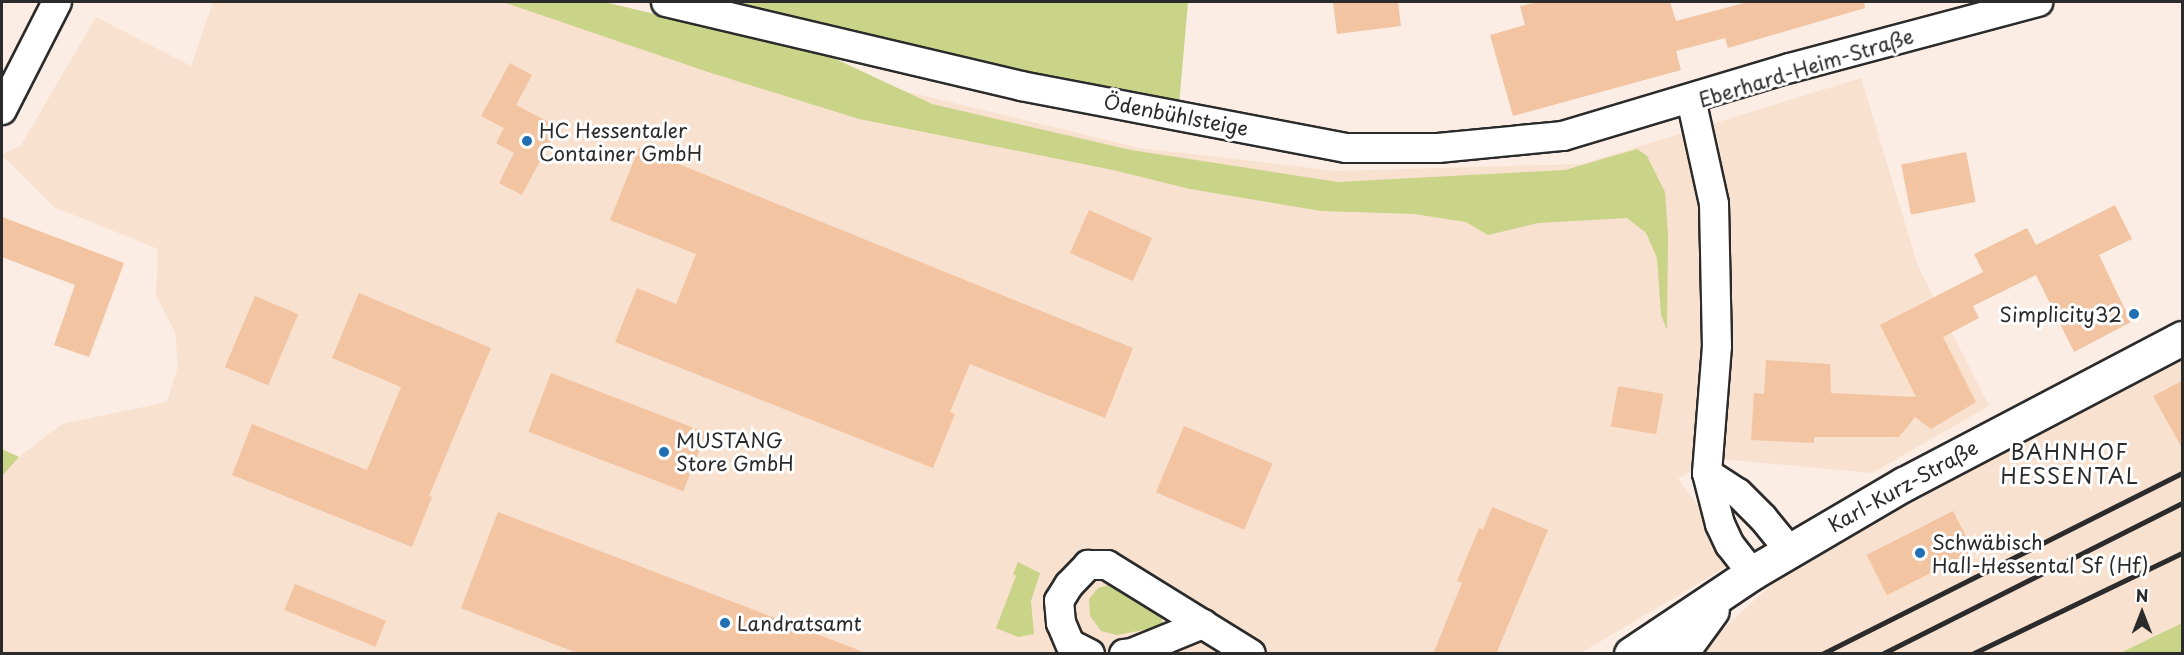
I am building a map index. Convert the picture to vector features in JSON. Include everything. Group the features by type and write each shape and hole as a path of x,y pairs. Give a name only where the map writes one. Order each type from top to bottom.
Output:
{"main road":[{"name":"Karl-Kurz-Straße","path":"1631,654 1724,594 1752,573 1790,551 1998,433 2182,338"},
{"name":"Karl-Kurz-Straße","path":"1680,654 1724,594"}],"street":[{"path":"2,110 57,2"},
{"name":"Ödenbühlsteige","path":"666,2 1021,86 1346,148 1438,148 1563,136 1691,99"},
{"name":"Eberhard-Heim-Straße","path":"1752,573 1730,545 1720,524 1707,473 1717,346 1714,204 1691,99 1790,68 2038,2"},
{"path":"1707,473 1738,493 1763,518 1790,551"},
{"path":"1090,654 1070,644 1061,623 1059,601 1069,585 1088,565 1107,565 1251,654"},
{"path":"1124,654 1132,653 1203,624"}],"shaded area":[{"path":"213,2 535,2 1140,148 1337,171 1582,164 1861,78 1918,266 1989,406 1872,473 1711,458 1678,479 1738,560 1579,654 2,653 2,476 19,457 62,424 167,402 178,366 175,332 156,295 158,249 54,207 2,155 21,145 96,17 191,66"},
{"path":"2182,351 2182,623 2120,653 1696,654 1771,585 2013,437"}],"green space":[{"path":"503,2 604,2 827,55 932,104 1131,150 1338,182 1565,170 1637,149 1647,156 1665,192 1668,236 1667,330 1661,315 1657,258 1646,233 1627,218 1538,223 1488,235 1466,222 1414,214 1321,211 1190,189 1113,170 859,119 708,72"},
{"path":"720,2 1188,2 1179,105 786,19"},
{"path":"2,449 19,457 2,476"},
{"path":"1018,562 1040,573 1031,601 1034,634 1018,637 996,628 1016,576 1013,574"},
{"path":"1112,584 1162,612 1162,623 1154,628 1117,635 1101,631 1090,616 1089,599 1098,588"},
{"path":"2182,623 2182,653 2120,653"}],"building":[{"path":"1333,2 1398,2 1401,26 1337,34"},
{"path":"1538,2 1670,2 1676,21 1748,2 1864,2 1865,8 1728,48 1725,38 1676,51 1681,70 1513,116 1490,35 1525,25 1520,6"},
{"path":"510,63 532,75 516,105 558,127 522,195 499,183 514,153 496,143 504,128 481,116"},
{"path":"639,148 1133,348 1105,418 970,364 950,412 955,414 933,468 615,342 637,288 676,304 696,254 610,220"},
{"path":"1966,152 1976,202 1911,215 1901,165"},
{"path":"2115,205 2132,239 2099,255 2131,322 2074,352 2036,275 1973,306 1979,318 1943,337 1976,402 1931,429 1915,417 1899,437 1814,437 1814,443 1751,440 1754,393 1764,394 1766,360 1830,364 1831,393 1916,397 1880,325 1983,272 1974,254 2027,228 2036,245"},
{"path":"1089,210 1152,238 1133,281 1070,253"},
{"path":"2,217 124,263 89,357 54,345 75,285 2,257"},
{"path":"359,293 491,348 429,496 432,497 412,547 232,475 252,424 367,470 401,387 332,358"},
{"path":"255,296 298,314 268,385 225,367"},
{"path":"551,373 706,432 683,491 528,432"},
{"path":"2182,381 2182,448 2153,396"},
{"path":"1618,386 1663,394 1656,434 1611,426"},
{"path":"1184,426 1272,464 1244,530 1156,492"},
{"path":"1492,507 1548,530 1496,654 1433,654 1462,583 1457,581 1479,528 1483,530"},
{"name":"Schwäbisch Hall-Hessental Sf (Hf)","path":"1953,511 1973,551 1887,595 1867,555"},
{"path":"498,512 861,651 861,654 580,654 461,608"},
{"path":"295,584 386,621 375,647 285,610"}],"railway":[{"path":"1822,654 2182,473"},
{"path":"1882,654 2182,503"},
{"path":"1972,654 2182,553"}],"place":[{"name":"HC Hessentaler Container GmbH","path":"527,141"},
{"name":"Simplicity32","path":"2134,314"},
{"name":"MUSTANG Store GmbH","path":"664,452"},
{"name":"Schwäbisch Hall-Hessental Sf (Hf)","path":"1920,553"},
{"name":"Landratsamt","path":"725,623"}],"district":[{"name":"BAHNHOF HESSENTAL","path":"2070,463"}]}
